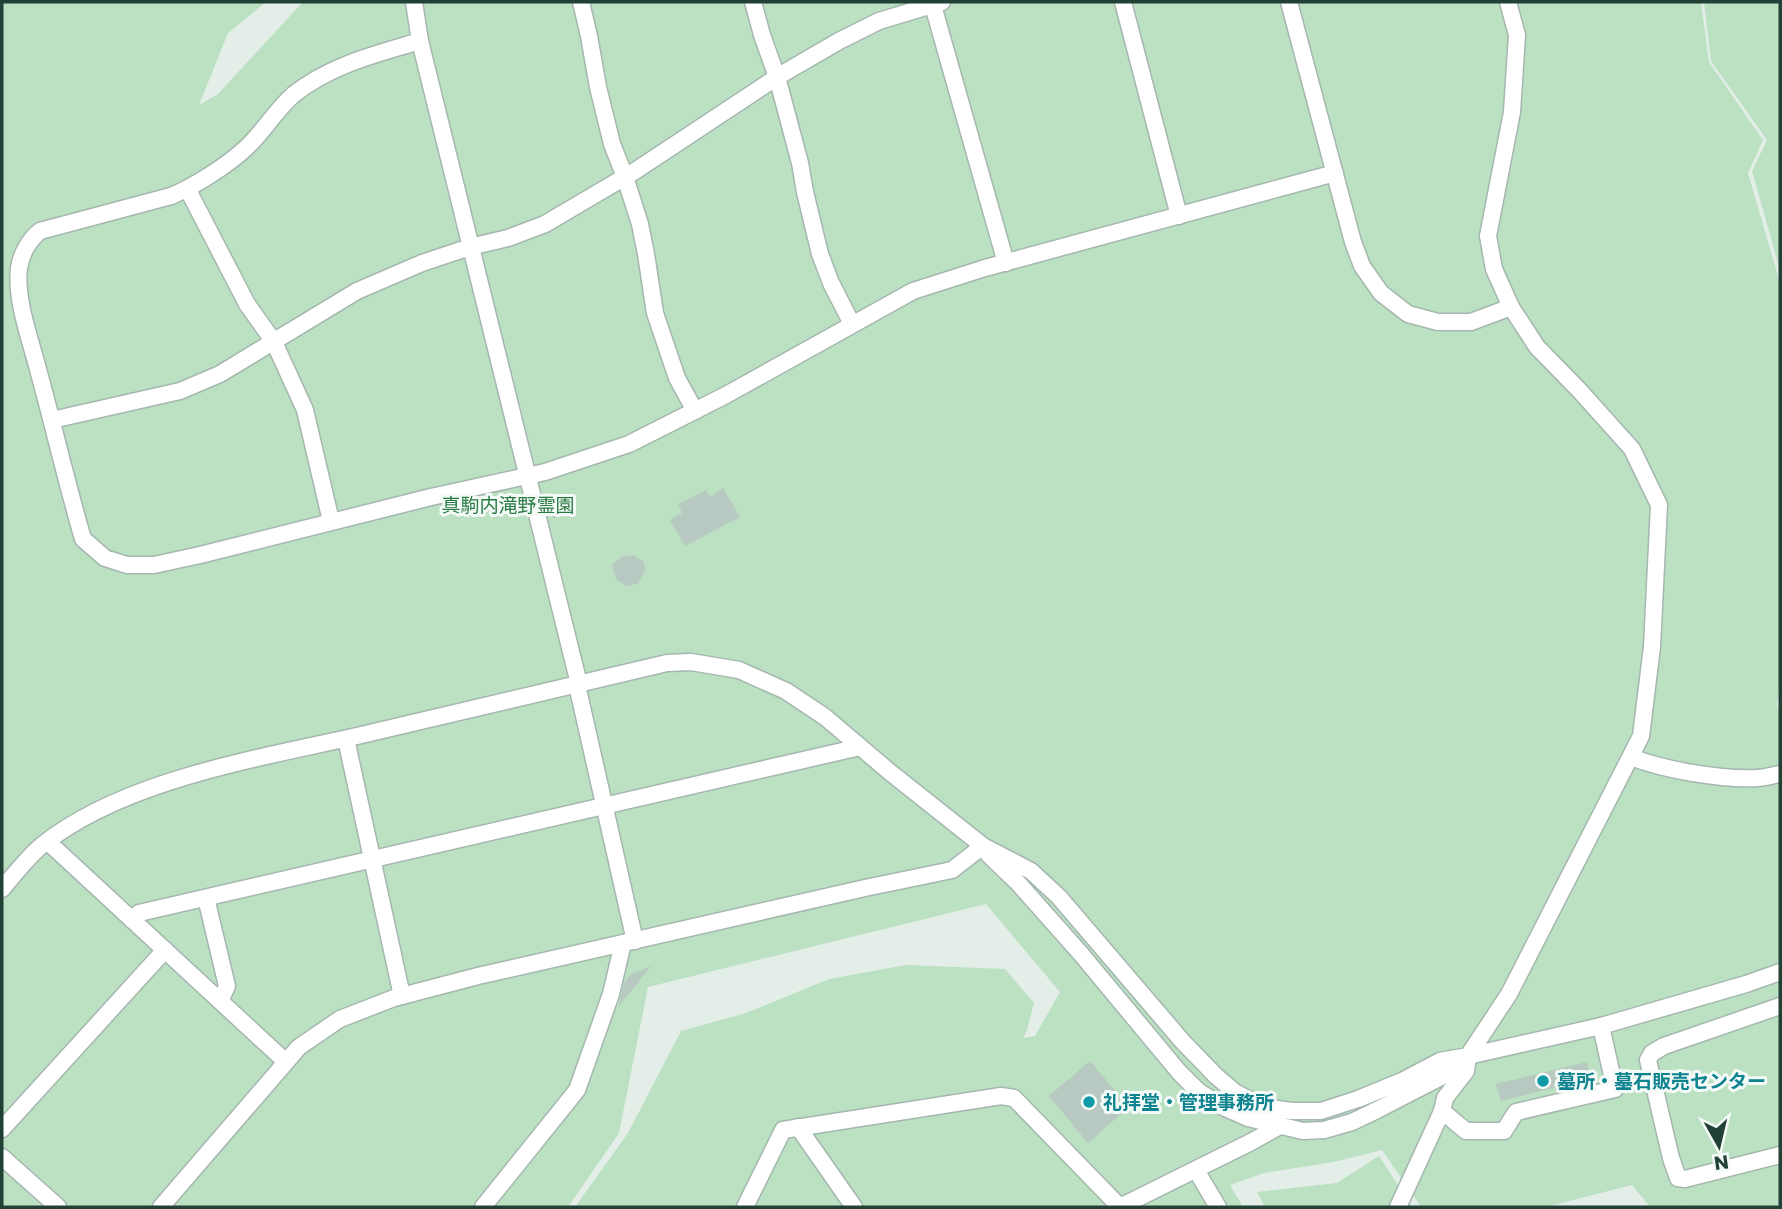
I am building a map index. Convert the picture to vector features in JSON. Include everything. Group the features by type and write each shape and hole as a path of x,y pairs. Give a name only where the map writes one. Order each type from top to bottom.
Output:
{"street":[{"path":"414,2 420,41 578,685 604,805 629,942 577,1090 483,1207"},
{"path":"580,2 612,144 625,177 646,254 655,313 677,378 695,411"},
{"path":"753,2 800,163 820,254 852,324"},
{"path":"1123,2 1179,216"},
{"path":"1289,2 1353,242 1362,266 1381,293 1408,314 1438,322 1471,322 1511,307"},
{"path":"983,846 1081,954 1179,1072 1198,1091 1223,1107 1278,1127 1303,1131 1324,1130 1352,1122 1447,1073 1468,1056 1509,994 1641,736 1652,648 1659,505 1632,449 1537,347 1511,307 1494,269 1488,236 1512,112 1517,34 1508,2"},
{"path":"51,420 180,391 220,374 356,291 422,263 509,238 545,224 625,177 777,77 879,20 936,3 1006,263"},
{"path":"420,41 358,59 320,76 292,97 246,149 188,190 40,231 25,248 19,267 20,297 51,420 83,539 104,558 127,565 154,565 431,497 527,477 593,457 629,444 695,411 913,291 1335,173"},
{"path":"188,190 247,304 274,342 305,410 331,521"},
{"path":"2,889 40,847 66,829 104,808 163,783 667,663 691,662 739,670 786,691 825,717 983,846 1031,871 1059,897 1183,1042 1216,1076 1236,1093 1264,1107 1321,1111 1402,1081 1440,1061 1601,1026 1780,972"},
{"path":"346,739 402,996"},
{"path":"132,920 139,913 860,747"},
{"path":"1631,757 1651,764 1715,775 1759,778 1780,774"},
{"path":"48,842 286,1062"},
{"path":"161,1207 299,1047 340,1019 402,996 478,976 952,870 983,846"},
{"path":"206,898 227,986 220,1001"},
{"path":"2,1129 165,950"},
{"path":"1780,1006 1664,1046 1652,1053 1647,1060 1678,1178 1685,1179 1780,1155"},
{"path":"1442,1111 1466,1131 1504,1131 1517,1112 1615,1089 1601,1026"},
{"path":"1398,1207 1442,1111 1445,1098 1466,1071 1468,1056"},
{"path":"746,1207 783,1130 1001,1096 1014,1098 1120,1207 1278,1127"},
{"path":"1278,1127 1279,1109"},
{"path":"798,1127 854,1207"},
{"path":"2,1157 58,1207"},
{"path":"1196,1170 1218,1207"}],"green space":[{"name":"真駒内滝野霊園","path":"2,2 266,2 228,33 199,105 218,94 303,2 1701,2 1709,62 1763,140 1748,173 1780,283 1780,688 1775,707 1780,706 1780,1207 1650,1207 1632,1185 1546,1207 1421,1207 1382,1150 1334,1162 1264,1173 1230,1185 1243,1207 575,1207 628,1133 681,1031 746,1013 829,979 906,965 1005,969 1034,1003 1023,1038 1035,1036 1060,992 986,904 648,987 619,1133 568,1207 2,1207"},
{"path":"1704,2 1780,2 1780,270 1752,171 1767,140 1711,61"},
{"path":"1379,1156 1412,1207 1265,1207 1257,1192 1337,1183"}],"building":[{"path":"723,488 740,517 685,546 670,520 682,513 678,504 706,490 710,497"},
{"path":"570,493 576,513 553,518 547,498"},
{"path":"634,555 644,562 645,571 637,584 626,586 616,579 612,565 621,557"},
{"path":"651,966 620,1005 624,983 630,975"},
{"name":"礼拝堂・管理事務所","path":"1090,1061 1129,1107 1088,1143 1049,1096"},
{"name":"墓所・墓石販売センター","path":"1587,1062 1590,1079 1501,1101 1496,1084"}],"place":[{"name":"墓所・墓石販売センター","path":"1543,1081"},
{"name":"礼拝堂・管理事務所","path":"1089,1102"}]}
